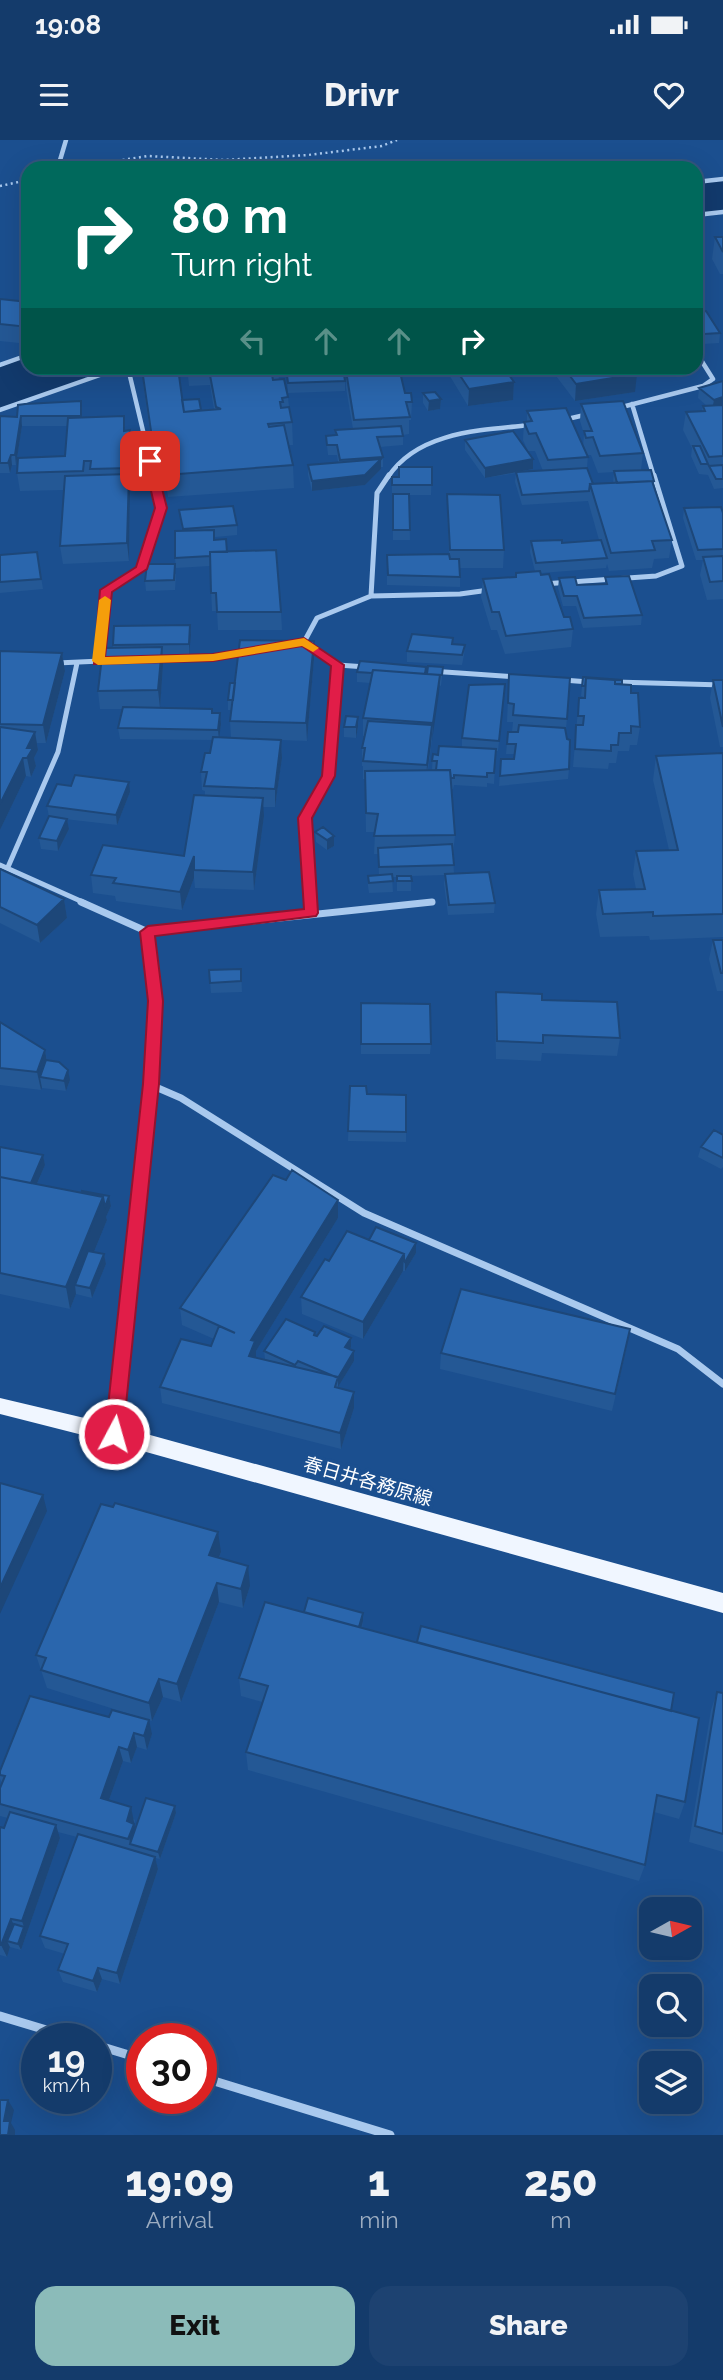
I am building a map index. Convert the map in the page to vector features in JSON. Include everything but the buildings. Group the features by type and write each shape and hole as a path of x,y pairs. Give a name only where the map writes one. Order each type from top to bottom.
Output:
{"main road":[{"name":"春日井各務原線","path":"0,1406 114,1434 723,1603"}],"street":[{"path":"60,161 66,140"},
{"path":"703,181 723,179"},
{"path":"703,214 723,212"},
{"path":"0,365 21,358"},
{"path":"703,363 713,379"},
{"path":"0,410 100,375"},
{"path":"98,661 106,590 141,569 161,508 130,375"},
{"path":"608,410 704,386 713,379 723,379"},
{"path":"537,585 656,576 682,566 632,404"},
{"path":"560,421 596,413"},
{"path":"371,596 377,493 394,467 424,444 476,431 536,424"},
{"path":"304,642 317,618 371,596 460,594 498,589"},
{"path":"291,644 304,642 338,665 377,668"},
{"path":"149,659 213,657 252,651"},
{"path":"51,663 111,661"},
{"path":"8,867 58,752 77,663"},
{"path":"311,913 305,818 328,776 338,665"},
{"path":"404,670 524,678"},
{"path":"551,680 591,682"},
{"path":"604,682 723,685"},
{"path":"0,865 148,932 432,902"},
{"path":"114,1434 151,1084 155,1001 148,932"},
{"path":"151,1084 181,1098 364,1213 678,1349 723,1384"},
{"path":"0,2015 25,2023"},
{"path":"217,2082 390,2135"}],"path":[{"path":"122,161 148,156 224,160 308,155 382,146 397,140"},
{"path":"0,186 21,182"}],"waterway":[{"path":"703,198 723,195"},
{"path":"0,389 39,375"}],"slow traffic":[{"path":"105,600 98,661 213,657 304,642 313,648"}],"route":[{"path":"114,1434 151,1084 155,1001 148,932 311,913 305,818 328,776 338,665 304,642 213,657 98,661 106,590 141,569 161,508 150,461"}]}
